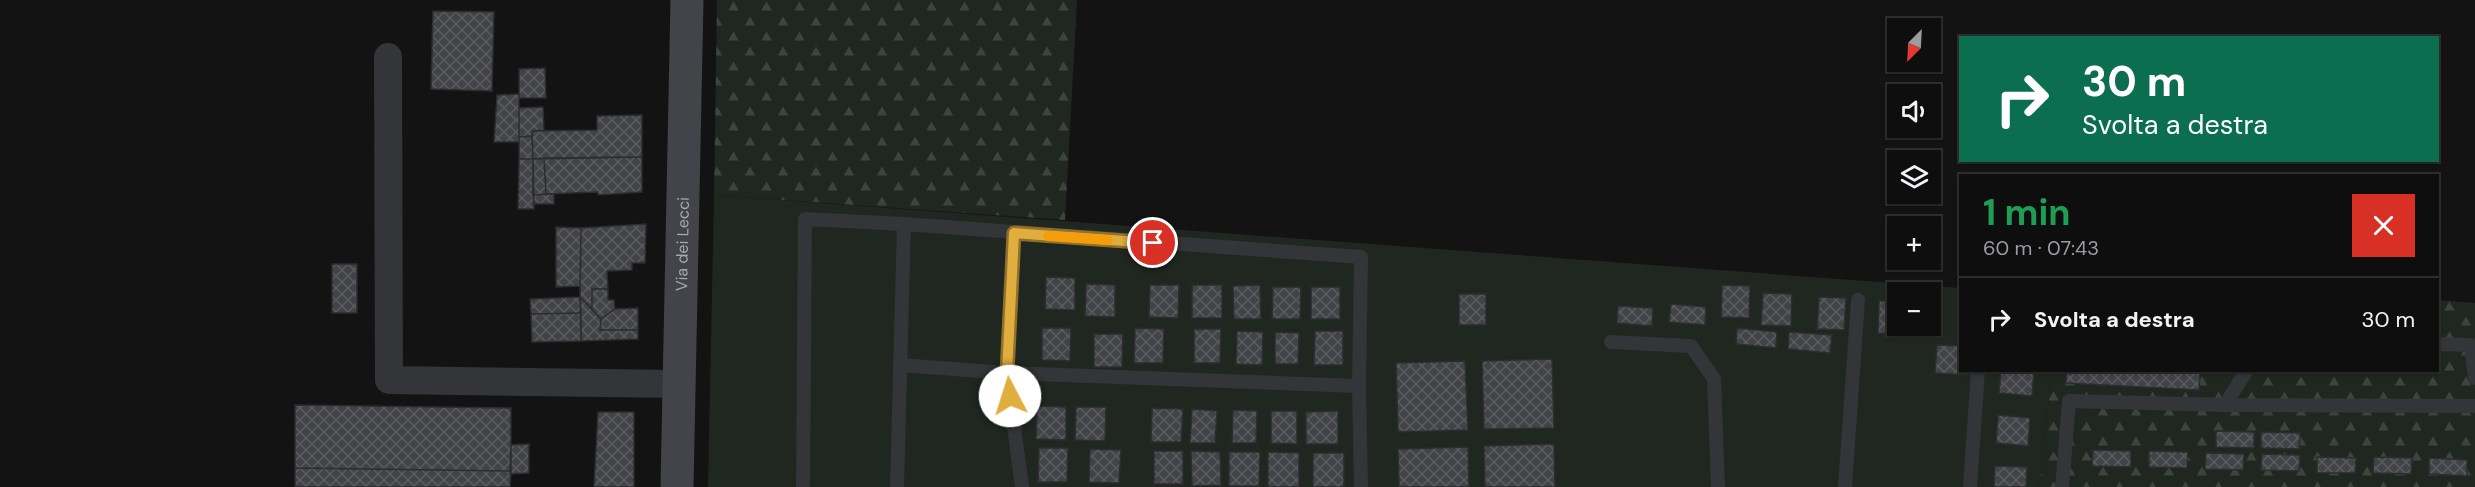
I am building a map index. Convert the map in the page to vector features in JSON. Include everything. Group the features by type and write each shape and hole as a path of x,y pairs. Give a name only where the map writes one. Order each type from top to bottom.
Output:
{"street":[{"name":"Via dei Lecci","path":"677,487 687,0"},
{"path":"388,57 389,380 679,384"}],"lane":[{"path":"803,487 805,219 1361,257 1359,386 1361,487"},
{"path":"897,487 904,224"},
{"path":"1014,233 1007,373 1022,487"},
{"path":"1845,487 1858,300"},
{"path":"1611,342 1690,346 1714,379 1718,487"},
{"path":"2439,344 2471,345 2475,378"},
{"path":"900,365 1007,373 1359,386"},
{"path":"1970,487 1978,372"},
{"path":"2225,405 2246,372"},
{"path":"2061,487 2069,401 2225,405 2475,406"}],"green space":[{"path":"717,0 1077,0 1065,220 714,195"},
{"path":"714,195 1887,283 1887,336 1941,336 1941,287 1959,288 1959,372 2052,372 2039,487 708,487"},
{"path":"2439,300 2475,303 2475,487 2039,487 2052,372 2439,372"}],"building":[{"path":"433,11 494,12 492,91 431,89"},
{"path":"545,68 546,98 519,98 519,69"},
{"path":"519,94 519,142 494,142 497,95"},
{"path":"543,107 544,130 532,131 532,136 519,137 519,108"},
{"path":"642,115 642,157 533,159 532,131 597,130 597,116"},
{"path":"532,136 533,159 519,159 519,137"},
{"path":"642,157 642,192 598,195 598,192 546,194 544,158"},
{"path":"544,158 546,194 533,195 533,159"},
{"path":"519,159 533,159 534,209 518,209"},
{"path":"554,194 554,204 534,204 533,195"},
{"path":"646,224 645,263 632,263 632,270 607,271 608,289 592,289 592,309 580,297 581,228"},
{"path":"556,227 581,228 580,286 556,287"},
{"path":"332,264 357,264 357,313 332,313"},
{"path":"1046,277 1075,278 1075,310 1045,309"},
{"path":"1086,284 1115,285 1115,317 1085,316"},
{"path":"1150,285 1179,285 1178,318 1149,317"},
{"path":"1192,285 1222,285 1222,318 1192,318"},
{"path":"1260,285 1261,319 1234,319 1233,286"},
{"path":"1722,285 1750,286 1749,318 1721,317"},
{"path":"1273,287 1301,287 1300,319 1272,319"},
{"path":"1311,287 1340,287 1340,319 1311,319"},
{"path":"592,289 608,289 608,300 614,300 615,309 601,319 592,309"},
{"path":"1763,293 1792,294 1791,326 1761,325"},
{"path":"1459,294 1486,294 1486,325 1459,325"},
{"path":"580,297 581,313 531,314 530,299"},
{"path":"580,297 601,319 600,330 638,330 638,339 581,341"},
{"path":"1819,297 1846,298 1844,330 1817,329"},
{"path":"1879,301 1887,301 1887,333 1878,333"},
{"path":"1671,304 1706,307 1705,325 1669,322"},
{"path":"1618,306 1653,308 1652,326 1617,323"},
{"path":"638,308 638,330 600,330 601,319 615,309"},
{"path":"581,313 581,341 532,342 531,314"},
{"path":"1042,328 1071,328 1070,361 1042,360"},
{"path":"1135,328 1164,329 1163,363 1134,363"},
{"path":"1737,328 1777,332 1776,348 1736,344"},
{"path":"1194,329 1221,329 1220,363 1194,363"},
{"path":"1237,331 1263,332 1262,365 1236,364"},
{"path":"1315,331 1343,331 1343,365 1314,365"},
{"path":"1275,332 1299,333 1298,364 1275,364"},
{"path":"1789,332 1832,335 1830,353 1788,349"},
{"path":"1094,334 1123,334 1122,367 1094,367"},
{"path":"1937,345 1959,346 1959,372 1968,372 1968,375 1935,373"},
{"path":"1552,359 1554,428 1484,429 1482,361"},
{"path":"1465,361 1468,430 1398,432 1396,363"},
{"path":"2001,372 2034,372 2032,396 1999,393"},
{"path":"2067,372 2200,372 2199,390 2066,383"},
{"path":"295,405 511,408 511,471 295,468"},
{"path":"1037,406 1066,407 1066,440 1036,439"},
{"path":"1076,407 1106,407 1105,441 1075,440"},
{"path":"1152,408 1183,409 1181,442 1151,442"},
{"path":"1192,409 1217,411 1215,443 1190,443"},
{"path":"1233,410 1257,411 1256,443 1232,443"},
{"path":"1271,411 1297,411 1297,444 1271,443"},
{"path":"1338,411 1338,444 1306,444 1306,412"},
{"path":"598,412 634,412 634,487 594,487"},
{"path":"1998,415 2030,418 2028,446 1996,443"},
{"path":"2216,431 2254,432 2254,448 2216,447"},
{"path":"2261,432 2300,433 2299,449 2261,448"},
{"path":"529,444 529,473 510,474 511,445"},
{"path":"1554,444 1555,487 1485,487 1484,446"},
{"path":"1468,447 1469,487 1399,487 1398,449"},
{"path":"1039,448 1068,448 1067,482 1038,482"},
{"path":"1090,449 1121,450 1119,483 1089,482"},
{"path":"2093,450 2131,451 2131,467 2092,466"},
{"path":"1154,451 1183,451 1183,484 1154,484"},
{"path":"1191,451 1220,452 1221,485 1192,486"},
{"path":"2149,451 2188,452 2187,468 2149,467"},
{"path":"1229,452 1260,452 1259,486 1229,486"},
{"path":"1268,452 1299,453 1299,487 1268,487"},
{"path":"1313,453 1344,453 1344,487 1313,487"},
{"path":"2206,453 2244,454 2243,470 2205,469"},
{"path":"2262,454 2300,455 2299,471 2261,470"},
{"path":"2317,457 2356,458 2355,473 2317,473"},
{"path":"2374,457 2412,458 2411,474 2373,473"},
{"path":"2429,458 2467,460 2467,476 2429,474"},
{"path":"1995,466 2027,467 2026,487 1994,487"},
{"path":"295,468 511,471 510,487 295,487"}],"slow traffic":[{"path":"1048,236 1108,240"}],"route":[{"path":"1010,396 1007,373 1014,233 1153,243"}]}
